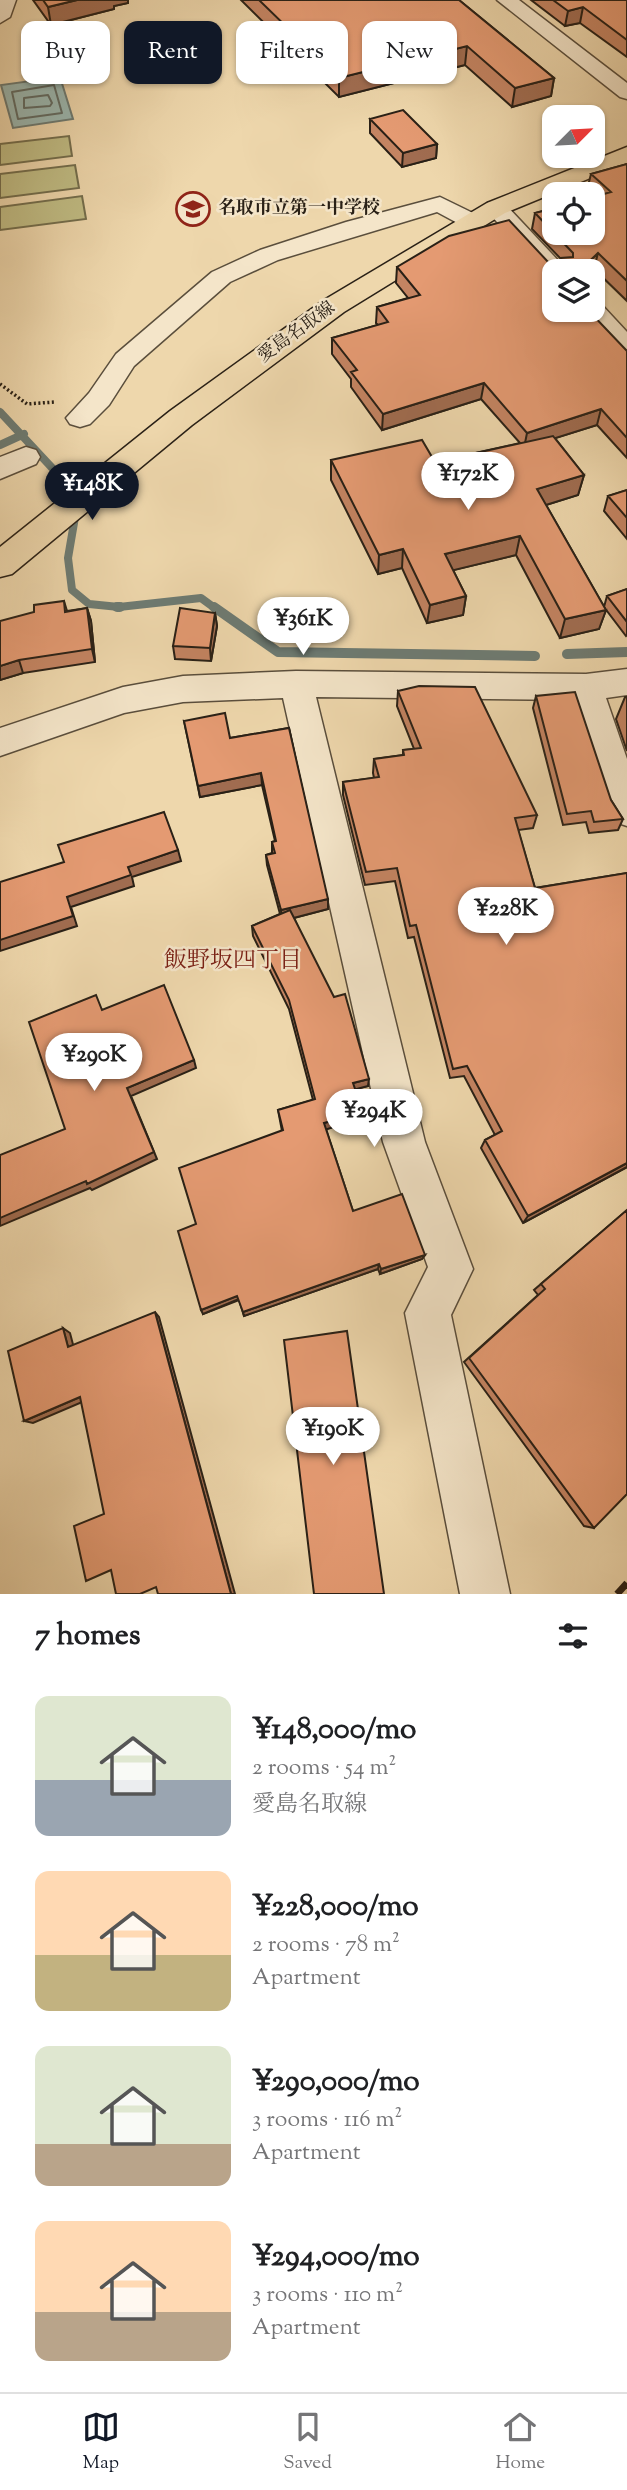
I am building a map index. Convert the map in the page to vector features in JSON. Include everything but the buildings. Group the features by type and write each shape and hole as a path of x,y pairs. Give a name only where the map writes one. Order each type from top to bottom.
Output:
{"main road":[{"name":"愛島名取線","path":"0,565 181,418 334,306 496,208 627,154"}],"street":[{"path":"0,17 6,0"},
{"path":"511,1 627,93"},
{"path":"606,78 627,72"},
{"path":"89,408 125,360 221,277 306,243 440,204 471,221"},
{"path":"496,208 545,259"},
{"path":"603,322 627,347"},
{"path":"0,469 26,457"},
{"path":"0,742 123,700 183,689 296,684 586,687 627,682"},
{"path":"296,684 404,1142 451,1269 428,1313 485,1594"},
{"path":"586,687 627,811"}],"path":[{"path":"0,384 27,404 89,408"}],"shaded area":[{"path":"69,136 72,156 0,165 0,144"},
{"path":"75,165 79,188 0,198 0,174"},
{"path":"82,196 86,219 0,230 0,207"}],"water":[{"path":"21,82 62,84 73,119 13,128 1,85"}],"waterway":[{"path":"0,412 22,435"},
{"path":"0,445 22,435"},
{"path":"22,435 55,471 75,517 68,558 72,590 89,604 119,607"},
{"path":"119,607 201,598 216,609"},
{"path":"214,607 278,652 535,656"},
{"path":"567,654 627,652"}],"railway":[{"path":"617,1594 627,1583"}],"place":[{"name":"名取市立第一中学校","path":"193,209"}],"district":[{"name":"飯野坂四丁目","path":"233,961"}]}
